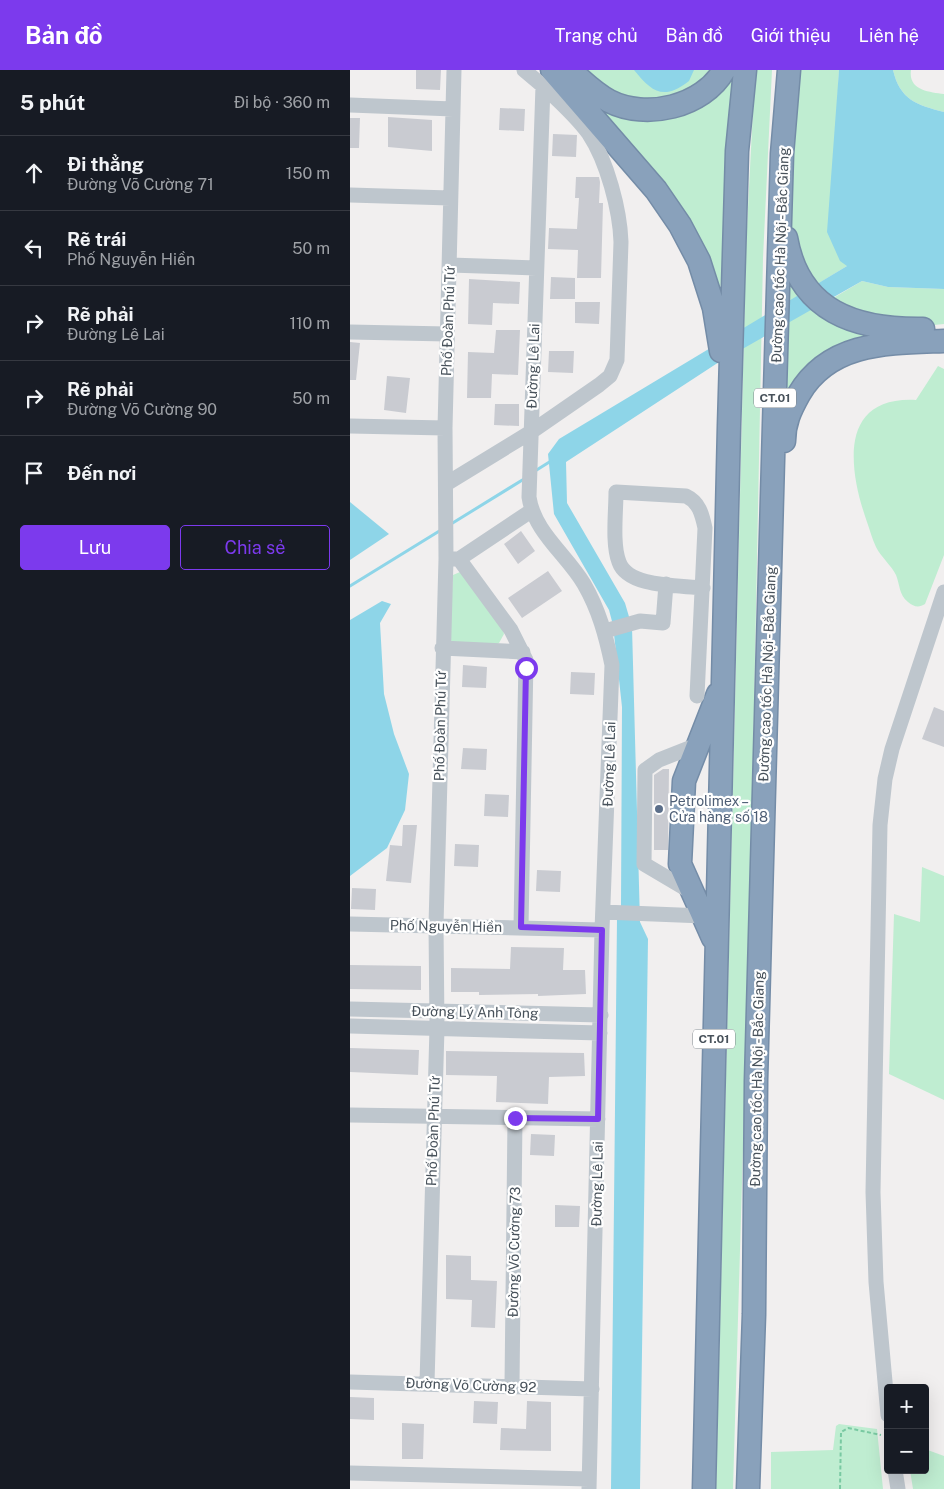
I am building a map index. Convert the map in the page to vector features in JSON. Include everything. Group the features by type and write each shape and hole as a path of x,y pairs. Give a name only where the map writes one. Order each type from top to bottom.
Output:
{"highway":[{"path":"570,70 585,85 609,101 634,109 681,104 705,90 724,70"},
{"name":"CT.01","path":"704,1489 723,681 714,588 744,70"},
{"path":"790,70 792,126 785,233 796,272 802,283 828,307 862,324 912,329 944,329"},
{"name":"Đường cao tốc Hà Nội - Bắc Giang","path":"748,1489 754,1314 756,1081 782,154 790,70"},
{"path":"548,78 656,190 680,225 699,261 714,308 722,346 714,588"},
{"path":"766,726 778,674 784,427 788,414 809,381 836,357 866,347 944,342"},
{"path":"903,344 930,351 944,359"},
{"path":"716,944 680,864 684,781 723,681"},
{"path":"754,1314 757,1372 757,1489"}],"street":[{"name":"Phố Đoàn Phú Tứ","path":"427,1383 433,1116 437,1028 436,925 442,648 450,555 446,514 444,428 454,70"},
{"path":"446,484 531,432 610,376 619,347 621,236 613,194 599,152 590,135 548,78 524,70"},
{"name":"Đường Lê Lai","path":"548,78 536,268 530,504 538,524 583,583 606,631 612,674 602,930 589,1484"},
{"path":"350,105 453,109"},
{"path":"350,195 450,198"},
{"path":"450,265 536,268"},
{"path":"350,332 448,334"},
{"path":"350,426 444,428"},
{"path":"697,696 714,588 702,515 693,499 686,496 616,492 618,562 624,572 639,581 714,588"},
{"path":"521,927 526,668 524,652 511,630 450,555 530,504"},
{"path":"606,631 640,621 663,623 666,584"},
{"path":"885,1384 876,1282 873,1192 880,825 885,779 892,749 944,592"},
{"path":"442,648 524,652"},
{"path":"693,894 644,864 645,770 659,760 697,745"},
{"path":"604,912 704,916"},
{"name":"Phố Nguyễn Hiền","path":"350,924 602,930"},
{"name":"Đường Lý Anh Tông","path":"350,1010 601,1015"},
{"name":"Đường Lý Anh Tông","path":"350,1026 600,1033"},
{"path":"350,1115 598,1119"},
{"name":"Đường Võ Cường 73","path":"512,1385 515,1118"},
{"name":"Đường Võ Cường 92","path":"350,1382 512,1385 592,1389"},
{"path":"350,1474 427,1482 589,1484"},
{"path":"896,1474 898,1489"}],"path":[{"path":"840,1489 841,1432 848,1428 881,1435"}],"green space":[{"path":"578,70 719,70 700,89 632,105"},
{"path":"755,70 772,70 763,258 750,910 733,1489 716,1489 746,247"},
{"path":"796,70 839,70 837,111 847,266 814,286 791,232"},
{"path":"893,70 911,70 911,77 916,86 926,91 944,94 944,112 911,100 900,88"},
{"path":"734,71 720,296 574,81 640,115"},
{"path":"787,262 887,338 779,409"},
{"path":"862,281 888,287 944,289 944,324 924,326 889,323 830,300"},
{"path":"938,366 944,369 944,555 925,604 916,606 910,604 903,596 896,575 873,541 856,481 855,440 861,423 872,410 890,402 916,400"},
{"path":"460,572 502,628 504,634 499,643 493,646 452,644 449,633 453,575"},
{"path":"922,867 944,876 944,1100 889,1074 894,914 920,922"},
{"path":"839,1424 877,1429 883,1489 771,1489 771,1452 833,1450 836,1426"},
{"path":"929,1450 944,1456 944,1489 913,1489 911,1474 929,1474"}],"water":[{"path":"634,70 694,70 689,81 672,91 665,92 652,88"},
{"path":"839,70 893,70 900,88 911,100 944,112 944,289 888,287 862,281 716,364 566,462 567,503 625,603 632,627 640,922 648,939 640,1489 611,1489 617,919 621,906 622,707 613,625 609,610 554,514 548,454 559,439 847,266 840,261 827,232"},
{"path":"350,502 389,534 350,560"},
{"path":"382,601 391,604 380,623 384,694 394,734 409,774 405,810 387,848 350,876 350,620"}],"building":[{"path":"416,70 441,70 440,90 416,89"},
{"path":"500,108 525,109 524,131 499,130"},
{"path":"388,117 432,120 432,151 388,147"},
{"path":"350,118 360,118 359,148 350,148"},
{"path":"553,134 577,135 576,157 552,156"},
{"path":"576,177 599,177 599,203 603,203 601,278 577,278 578,250 548,249 549,228 577,229 579,198 575,198"},
{"path":"551,277 575,278 575,299 550,299"},
{"path":"469,279 520,282 519,304 493,303 492,325 468,324"},
{"path":"575,302 600,302 599,324 575,323"},
{"path":"496,330 520,330 518,375 492,374 491,398 467,398 468,352 494,353"},
{"path":"350,342 360,343 356,380 350,380"},
{"path":"549,351 574,351 573,373 548,372"},
{"path":"387,376 410,378 406,413 384,410"},
{"path":"495,404 519,404 519,426 494,425"},
{"path":"521,531 535,551 518,564 504,544"},
{"path":"548,571 562,591 522,618 508,598"},
{"path":"463,665 487,667 486,688 462,687"},
{"path":"571,672 595,673 594,695 570,694"},
{"path":"934,707 944,711 944,747 922,739"},
{"path":"463,748 487,749 486,770 461,769"},
{"name":"Petrolimex – Cửa hàng số 18","path":"663,769 669,769 668,850 654,850 654,775"},
{"path":"485,794 509,795 508,817 484,816"},
{"path":"403,825 417,825 411,883 386,881 390,845 402,846"},
{"path":"455,844 479,845 478,867 454,866"},
{"path":"537,870 561,871 560,892 536,891"},
{"path":"352,888 376,889 375,910 351,909"},
{"path":"511,947 564,948 563,970 585,970 586,994 538,996 538,994 479,995 479,992 451,992 451,968 510,969"},
{"path":"350,965 421,966 421,990 350,989"},
{"path":"350,1048 419,1050 418,1075 350,1072"},
{"path":"446,1051 584,1053 585,1076 549,1077 548,1104 496,1102 497,1076 446,1075"},
{"path":"531,1134 555,1135 554,1156 530,1155"},
{"path":"555,1205 580,1206 579,1227 555,1227"},
{"path":"446,1255 471,1256 471,1280 497,1281 495,1328 471,1327 472,1300 446,1299"},
{"path":"350,1397 374,1398 374,1420 350,1419"},
{"path":"474,1401 498,1402 497,1424 473,1423"},
{"path":"527,1401 551,1402 551,1451 500,1450 501,1428 526,1429"},
{"path":"402,1423 424,1424 423,1459 402,1459"}],"waterway":[{"path":"535,471 551,461"},
{"path":"451,524 524,479"},
{"path":"350,586 441,530"}],"place":[{"name":"Petrolimex – Cửa hàng số 18","path":"659,809"}],"route":[{"path":"515,1118 598,1119 602,930 521,927 526,668"}]}
